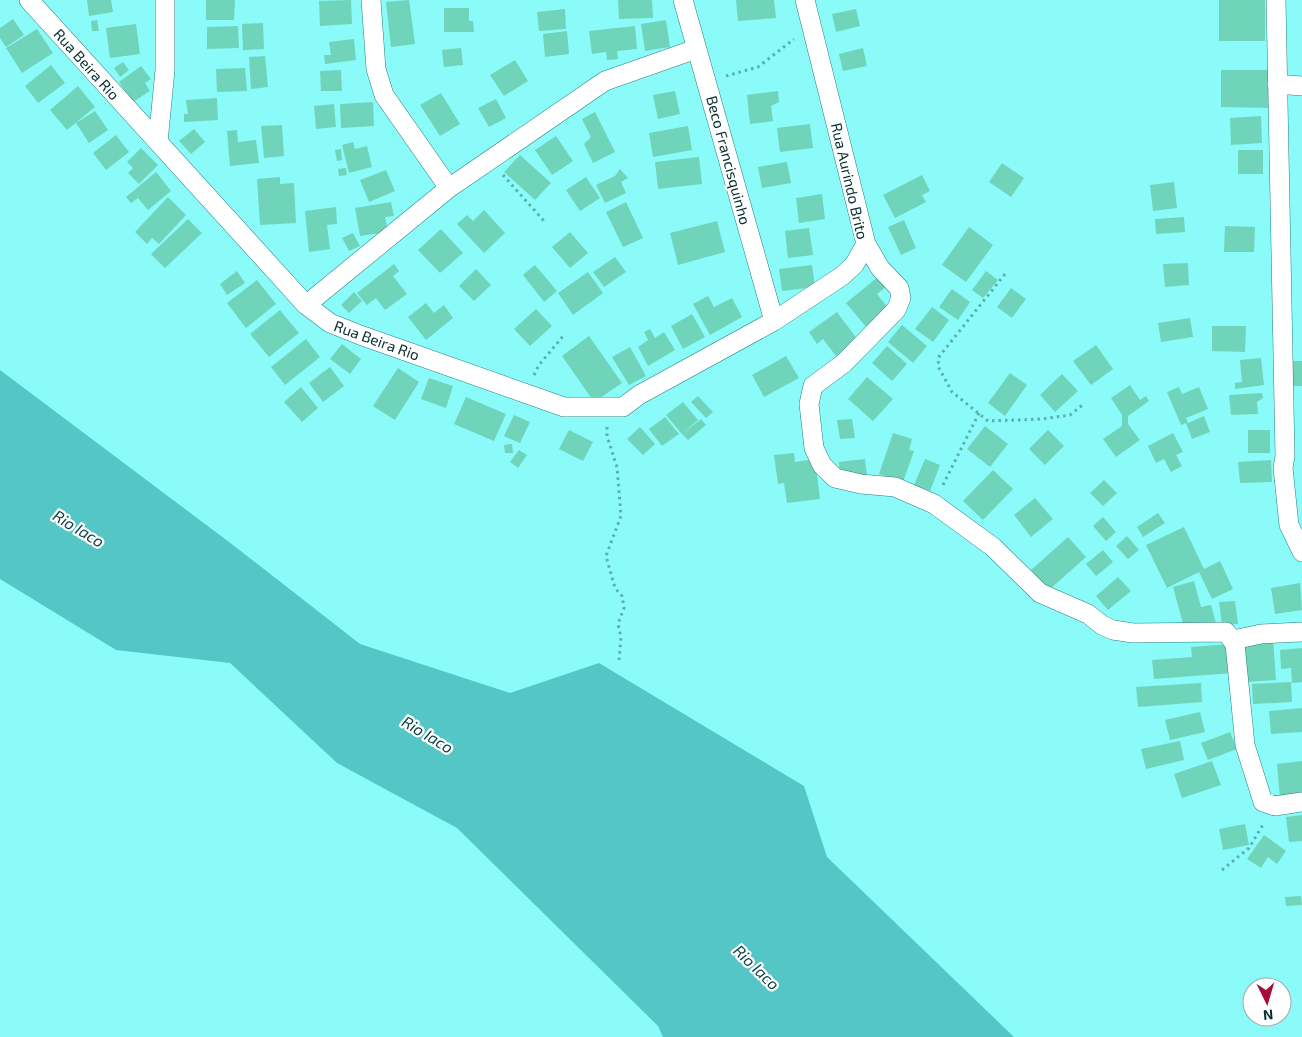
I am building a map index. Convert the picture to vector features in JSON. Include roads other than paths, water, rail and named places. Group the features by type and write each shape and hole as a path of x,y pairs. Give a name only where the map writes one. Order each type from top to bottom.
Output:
{"street":[{"name":"Rua Beira Rio","path":"29,0 306,305 330,323 564,407 607,409 623,408 639,396 774,321"},
{"path":"158,142 165,70 165,0"},
{"path":"371,0 376,69 384,95 449,188"},
{"name":"Beco Francisquinho","path":"683,0 696,49 706,75 774,321"},
{"name":"Rua Aurindo Brito","path":"774,321 842,276 854,265 866,244 805,0"},
{"path":"1276,0 1285,498 1289,525 1302,552"},
{"path":"306,305 449,188 605,81 696,49"},
{"path":"1277,84 1302,86"},
{"path":"866,244 880,268 899,288 901,298 896,310 844,363 814,386 809,404 814,448 822,465 835,478 861,484 895,487 934,504 992,547 1040,594 1088,614 1102,625 1113,630 1133,633 1226,632 1233,640 1245,744 1263,802 1275,806 1302,802"},
{"path":"1233,640 1261,634 1302,632"}],"water":[{"name":"Rio Iaco","path":"0,370 233,545 360,644 510,693 599,663 804,786 827,857 1014,1037 663,1037 658,1026 457,828 337,763 230,663 116,650 0,579"}]}
